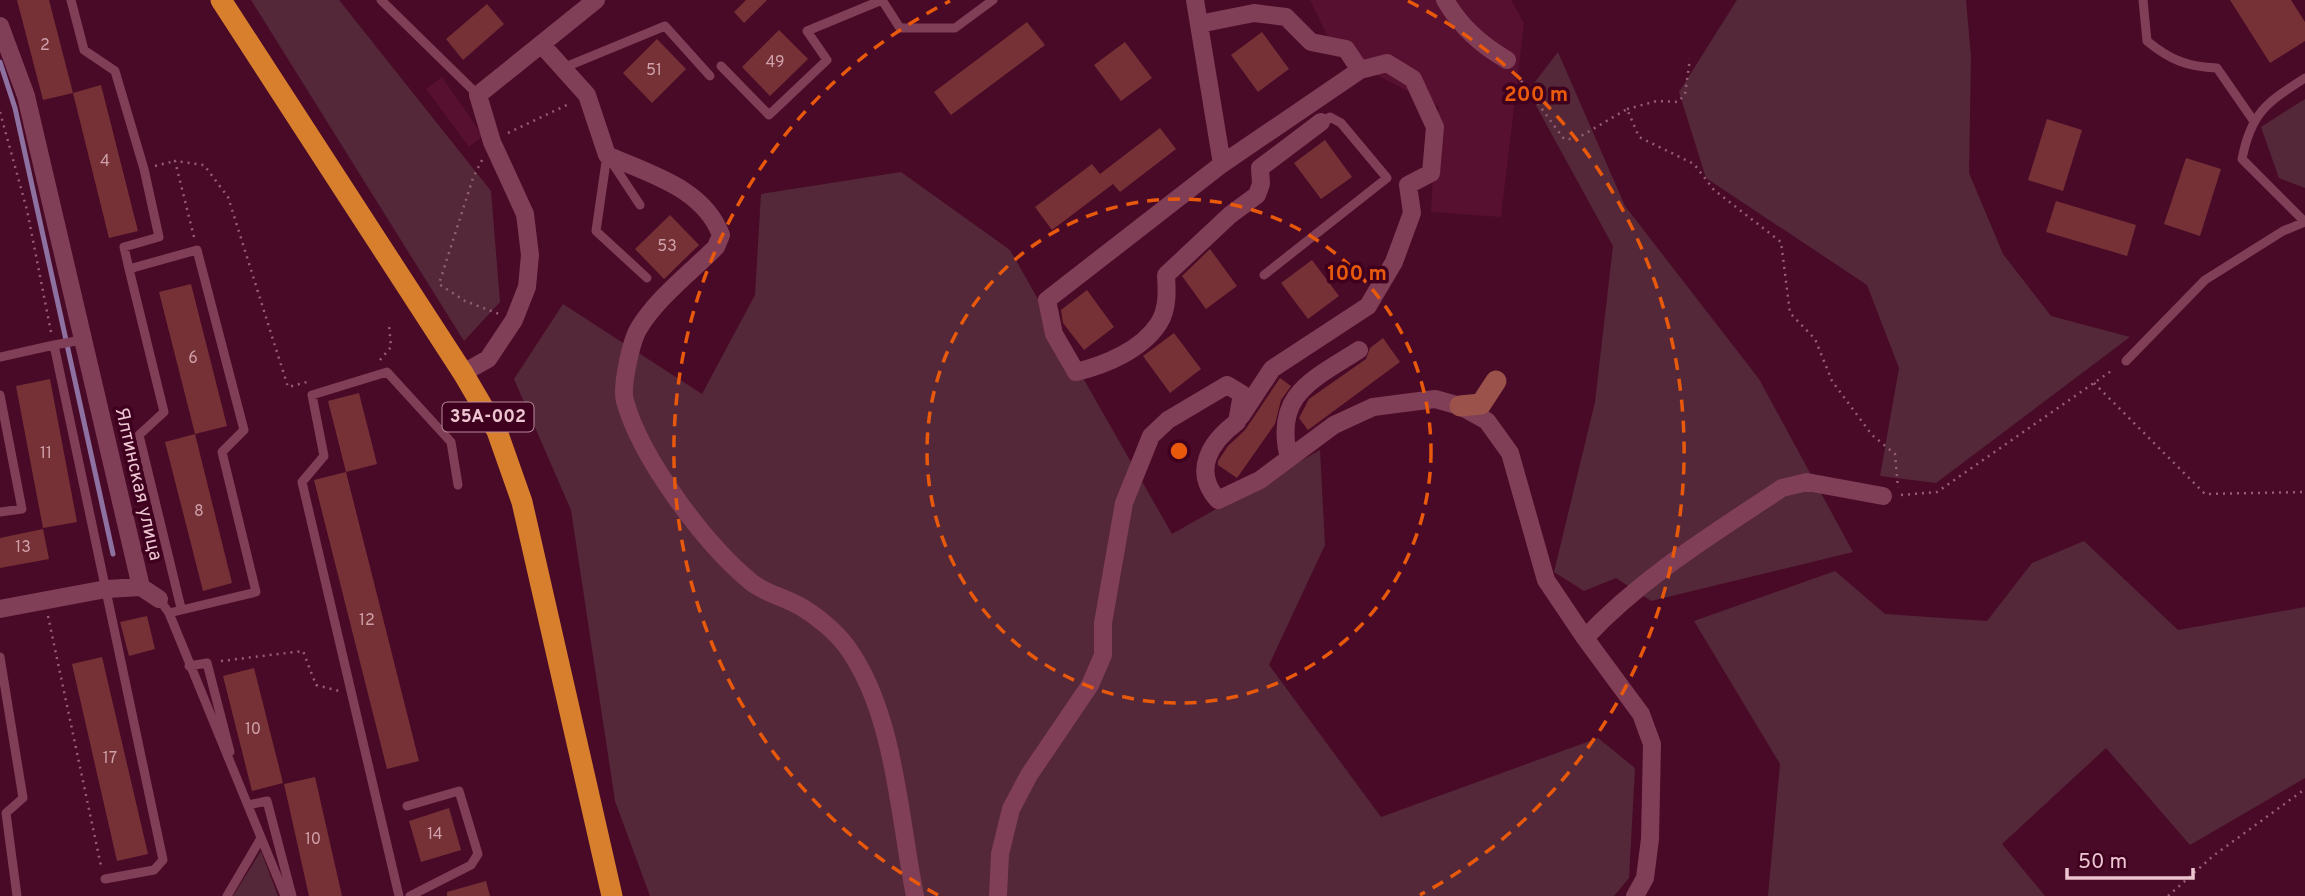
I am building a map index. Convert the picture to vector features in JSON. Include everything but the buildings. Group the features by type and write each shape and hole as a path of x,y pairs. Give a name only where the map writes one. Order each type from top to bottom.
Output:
{"highway":[{"name":"35А-002","path":"221,0 463,373 497,431 522,502 612,896"}],"main road":[{"path":"1460,405 1481,404 1496,381"}],"street":[{"path":"463,373 488,359 514,320 527,287 530,256 524,214 492,142 478,95 596,0"},
{"path":"1195,0 1222,164"},
{"path":"1445,0 1459,23 1487,48 1507,60"},
{"path":"1199,24 1254,13 1286,17 1311,42 1346,49 1360,70"},
{"name":"Ялтинская улица","path":"0,26 26,96 141,587 164,606"},
{"path":"541,44 587,95 607,155 671,181 716,222 721,234 716,247 638,329 630,356 624,398 640,438 667,484 723,556 754,584 804,608 822,623 846,645 864,674 881,717 915,896"},
{"path":"1321,122 1260,168 1261,184 1257,195 1230,215 1166,275 1167,299 1160,323 1131,349 1099,366 1076,372 1054,334 1047,300 1222,164 1360,70 1387,63 1413,79 1435,127 1431,173 1408,185 1412,213 1394,261 1368,306 1272,369 1237,422 1219,435 1205,465 1207,488 1218,500 1260,480 1334,425 1373,407 1435,399 1460,405 1487,421 1510,453 1546,580 1641,714 1652,744 1650,838 1645,878 1635,896"},
{"path":"1289,458 1284,439 1289,406 1312,380 1359,350"},
{"path":"998,896 1000,854 1011,809 1029,775 1090,685 1103,655 1103,623 1124,503 1151,436 1168,421 1227,384 1242,394 1237,422"},
{"path":"1585,638 1616,605 1652,576 1782,488 1807,482 1891,496"},
{"path":"0,609 106,589 141,587"}],"lane":[{"path":"71,0 84,50 115,71 144,169 159,237 124,247 164,412 139,435 181,608"},
{"path":"381,0 478,95"},
{"path":"721,65 769,115 827,60 807,30 882,0 901,28 955,29 993,0"},
{"path":"2143,0 2147,41 2167,57 2194,68 2217,68 2253,120"},
{"path":"563,68 665,26 710,76"},
{"path":"2126,361 2205,280 2283,231 2305,222 2242,159 2253,120 2305,78"},
{"path":"1321,122 1329,117 1341,123 1387,178 1408,185"},
{"path":"607,155 640,205"},
{"path":"607,155 596,231 647,278"},
{"path":"1264,275 1387,178"},
{"path":"129,269 197,250 244,430 222,452 256,592 181,608 164,606 285,896"},
{"path":"0,357 82,340"},
{"path":"54,345 163,860 154,870 104,879"},
{"path":"399,896 349,694 302,482 324,456 312,395 387,372 451,442 458,485"},
{"path":"0,396 22,509 0,512"},
{"path":"0,657 23,798 6,813 17,896"},
{"path":"189,666 207,663 239,785"},
{"path":"407,806 459,791 478,854 471,865 410,896"},
{"path":"248,805 267,801 292,896"},
{"path":"227,896 261,838"}],"path":[{"path":"1507,60 1564,139 1576,139 1627,109 1657,100 1678,102 1685,94 1690,59"},
{"path":"514,320 465,301 439,284 472,178 492,142 587,95"},
{"path":"1627,109 1639,137 1694,164 1714,190 1781,242 1790,313 1815,339 1832,381 1872,435 1895,454 1891,496 1937,492 2126,361"},
{"path":"0,112 27,210 54,345"},
{"path":"175,161 197,250"},
{"path":"144,169 175,161 204,165 228,197 288,387 306,381 312,395"},
{"path":"365,377 391,348 389,325"},
{"path":"2094,383 2206,494 2305,492"},
{"path":"45,601 104,879"},
{"path":"207,663 303,651 316,685 349,694"},
{"path":"2168,896 2213,856 2305,789"}],"shaded area":[{"path":"251,0 339,0 491,191 500,302 464,341"},
{"path":"1310,0 1511,0 1524,23 1501,217 1431,212 1435,127 1439,107 1336,54"},
{"path":"1737,0 1966,0 1971,56 1969,173 2003,254 2051,316 2130,337 1936,483 1880,476 1899,368 1867,285 1706,178 1679,92"},
{"path":"1558,52 1625,206 1759,379 1853,552 1651,601 1616,578 1584,591 1554,572 1595,402 1613,246 1528,91"},
{"path":"442,77 483,136 469,147 426,89"},
{"path":"2305,99 2305,188 2279,178 2261,127"},
{"path":"901,172 1010,250 1172,534 1320,450 1325,545 1269,665 1381,817 1598,738 1635,768 1629,878 1614,896 650,896 615,801 571,510 514,379 563,304 702,394 755,295 761,194"},
{"path":"2084,541 2178,630 2305,607 2305,778 2190,845 2106,748 2002,844 2045,896 1768,896 1780,764 1694,621 1835,571 1885,614 1987,621 2032,563"},
{"path":"261,851 278,896 233,896"}],"waterway":[{"path":"0,62 15,108 113,554"}]}
